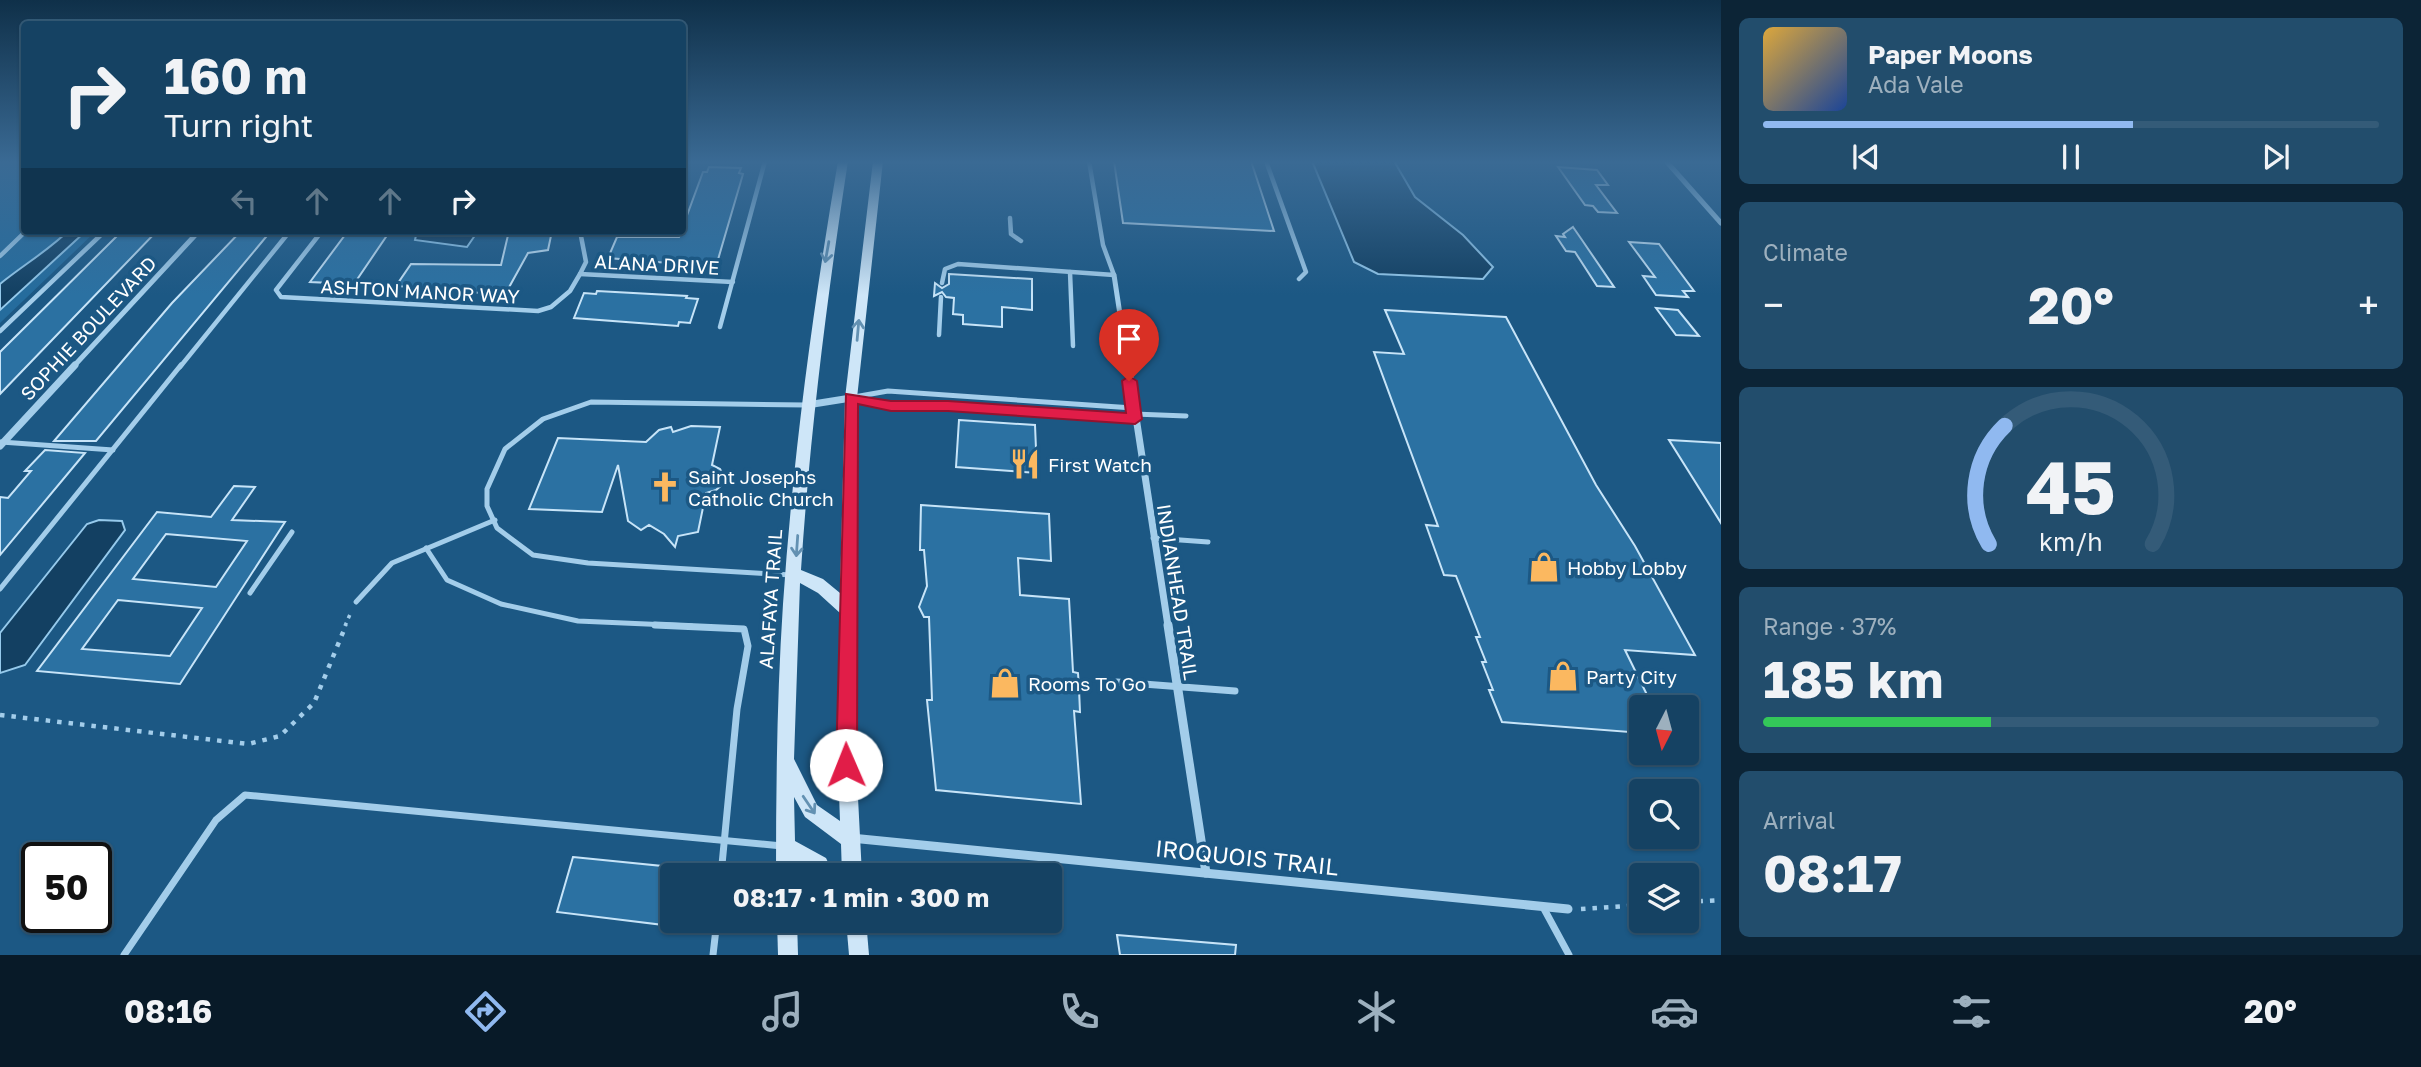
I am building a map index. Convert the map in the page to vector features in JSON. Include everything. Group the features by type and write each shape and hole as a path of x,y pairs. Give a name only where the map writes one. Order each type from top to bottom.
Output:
{"main road":[{"name":"ALAFAYA TRAIL","path":"786,863 785,758 794,575 807,405 836,206"},
{"path":"851,863 846,740 851,398 873,206"},
{"path":"794,575 810,578 823,586 847,610"},
{"path":"785,758 811,811 849,838"},
{"path":"785,846 815,863"},
{"path":"787,933 788,955"}],"street":[{"path":"1706,206 1721,223"},
{"name":"SOPHIE BOULEVARD","path":"1,443 195,235"},
{"name":"INDIANHEAD TRAIL","path":"1114,275 1206,873"},
{"path":"807,405 851,398"},
{"name":"IROQUOIS TRAIL","path":"849,838 1568,909"}],"lane":[{"name":"ALANA DRIVE","path":"720,327 753,206"},
{"path":"942,283 945,269 958,264 1114,275 1103,245 1096,206"},
{"path":"1282,206 1306,272 1298,279"},
{"path":"1010,218 1011,234 1021,241"},
{"path":"0,256 22,235"},
{"path":"0,331 101,235"},
{"path":"0,589 287,235"},
{"name":"ASHTON MANOR WAY","path":"319,235 276,290 281,297 494,312 538,311 551,307 570,291 580,274"},
{"path":"580,274 586,262 581,235"},
{"path":"1070,272 1073,346"},
{"name":"ALANA DRIVE","path":"580,274 733,282"},
{"path":"939,335 941,297"},
{"path":"851,398 888,391 1134,414"},
{"path":"851,398 891,406 1186,416"},
{"path":"794,575 588,563 533,555 497,528 487,506 487,489 505,449 543,419 592,402 807,405"},
{"path":"1,443 113,450"},
{"path":"356,602 391,563 495,520"},
{"path":"250,593 292,532"},
{"path":"1153,538 1208,542"},
{"path":"426,548 447,580 501,604 578,621 744,629 748,646 737,709 722,863"},
{"path":"1117,682 1177,689 1235,691"},
{"path":"124,955 216,820 245,795 785,846"},
{"path":"1543,907 1569,955"},
{"path":"713,955 716,933"}],"path":[{"path":"0,715 248,744 280,736 314,704 356,602"},
{"path":"1699,901 1721,900"},
{"path":"1568,909 1629,906"}],"shaded area":[{"path":"0,206 21,206 21,235 92,235 0,323"},
{"path":"1331,206 1426,206 1463,235 1493,267 1483,279 1378,274 1354,262"},
{"path":"63,235 82,235 0,310 0,284"},
{"path":"416,235 475,235 467,247 415,240"},
{"path":"99,520 122,521 125,530 25,665 0,673 0,633 87,524"}],"building":[{"path":"691,206 734,206 717,263 706,263 706,266 608,258 617,237 686,235 686,218"},
{"path":"1120,206 1266,206 1274,231 1123,223"},
{"path":"1590,206 1611,206 1617,213 1598,212"},
{"path":"1573,227 1614,287 1597,286 1575,252 1566,251 1556,236 1565,237 1563,234"},
{"path":"118,235 153,235 0,394 0,352"},
{"path":"237,235 268,235 96,441 54,441 172,303"},
{"path":"345,235 387,235 354,284 310,282"},
{"path":"508,235 551,235 548,250 528,253 507,291 496,291 495,294 396,286 411,264 501,265"},
{"path":"1629,242 1659,244 1694,291 1683,291 1688,297 1656,295 1643,276 1655,277"},
{"path":"949,274 1032,279 1032,310 1002,307 1002,327 963,324 963,315 953,314 954,298 946,297 942,292 934,296 935,283 942,288 949,284"},
{"path":"597,291 687,296 686,298 698,299 690,323 679,322 678,326 574,318 584,293 596,294"},
{"path":"1656,308 1678,310 1699,336 1676,335"},
{"path":"1385,310 1506,317 1596,485 1635,546 1695,655 1625,650 1647,695 1629,695 1629,732 1502,722 1489,690 1493,690 1476,637 1480,637 1456,576 1444,575 1426,525 1438,526 1374,352 1404,354"},
{"path":"959,420 1035,425 1037,473 956,467"},
{"name":"Saint Josephs Catholic Church","path":"691,426 720,427 712,465 720,469 724,476 723,484 706,493 698,532 678,536 675,547 664,534 649,525 641,530 628,521 618,465 602,512 529,509 558,438 646,442 659,430 671,427 673,432"},
{"path":"1669,440 1721,443 1721,523"},
{"path":"45,450 85,453 0,555 0,497 8,498 31,471 25,471"},
{"path":"234,486 255,487 232,520 285,522 180,684 37,671 157,512 211,517","holes":["166,534 247,541 216,587 133,579","118,600 202,608 170,656 82,649"]},
{"name":"Rooms To Go","path":"921,505 1049,514 1051,561 1018,558 1020,595 1069,599 1073,672 1078,673 1079,689 1080,712 1074,711 1081,804 936,790 927,700 932,700 929,617 924,617 919,607 927,586 924,550 920,550"},
{"path":"573,857 660,866 660,925 557,912"},
{"path":"1117,935 1236,945 1235,955 1120,955"}],"place":[{"name":"First Watch","path":"1025,464"},
{"name":"Saint Josephs Catholic Church","path":"665,487"},
{"name":"Hobby Lobby","path":"1544,567"},
{"name":"Party City","path":"1563,676"},
{"name":"Rooms To Go","path":"1005,683"}],"route":[{"path":"846,765 851,398 891,406 948,406 1135,419 1129,381"}]}
